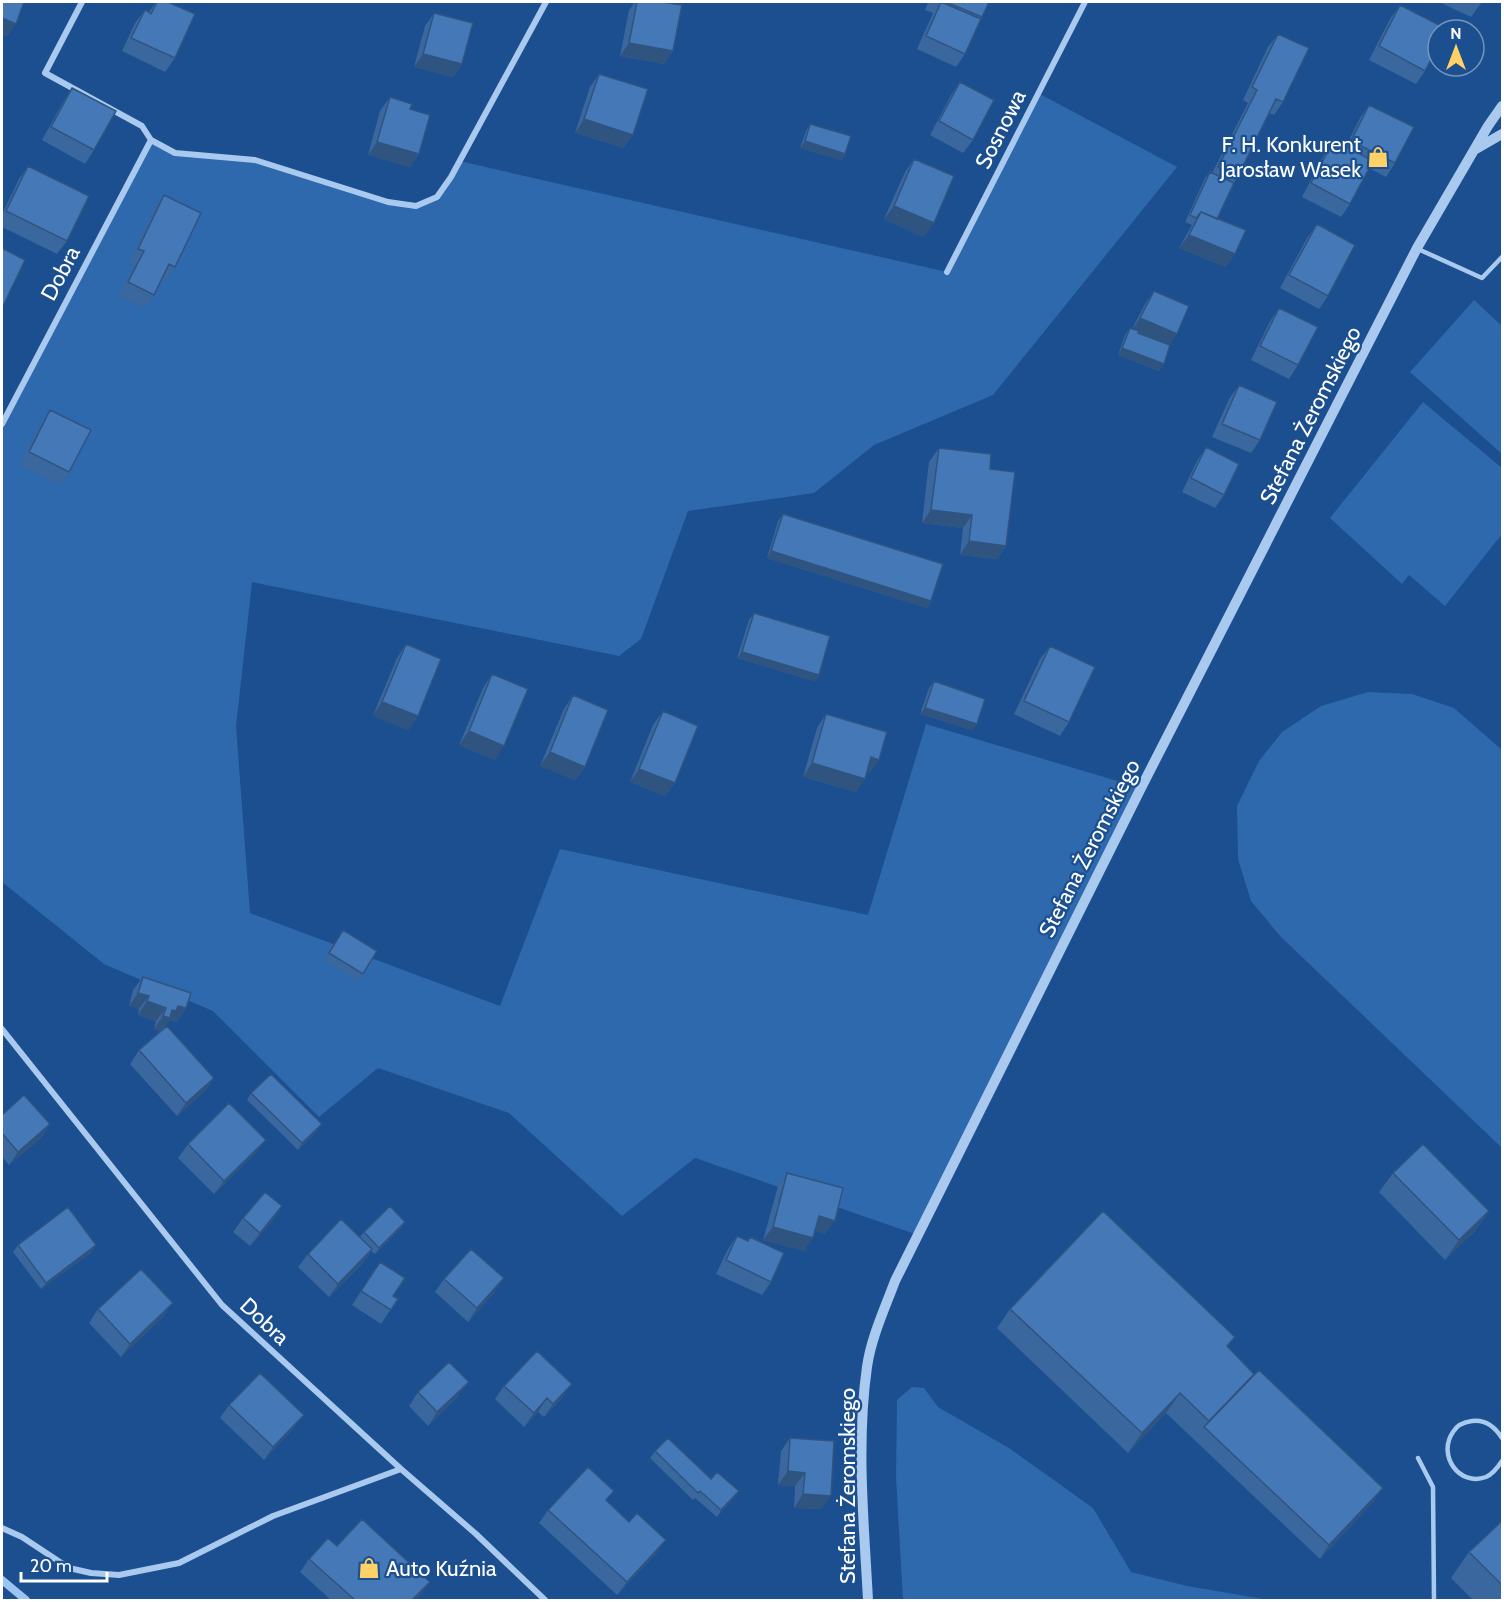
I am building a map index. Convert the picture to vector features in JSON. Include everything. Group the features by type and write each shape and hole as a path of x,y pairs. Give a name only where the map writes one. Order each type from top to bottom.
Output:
{"street":[{"path":"82,2 45,73 142,126 151,140 176,153 255,160 388,202 416,206 437,197 451,177 546,2"},
{"name":"Sosnowa","path":"947,272 1085,2"},
{"name":"Stefana Żeromskiego","path":"868,1600 862,1468 863,1409 867,1365 895,1281 1141,788 1417,248 1503,106"},
{"path":"1475,149 1503,134"},
{"name":"Dobra","path":"2,424 151,140"},
{"name":"Dobra","path":"2,1029 222,1305 401,1469 476,1534 545,1600"},
{"path":"2,1528 22,1537 69,1568 91,1573 119,1575 179,1563 273,1516 401,1469"}],"lane":[{"path":"1417,248 1482,278 1503,257"},
{"path":"1503,1438 1487,1423 1476,1420 1465,1422 1455,1428 1446,1449 1455,1470 1475,1479 1486,1477 1503,1461"},
{"path":"1418,1458 1433,1487 1434,1600"}],"shaded area":[{"path":"1038,93 1177,167 993,395 874,445 814,493 688,511 641,639 619,656 252,582 236,726 250,913 500,1006 560,849 868,915 926,724 1141,788 918,1235 695,1158 622,1216 509,1113 378,1068 319,1117 213,1011 104,964 2,882 2,424 151,140 175,153 255,160 388,202 416,206 437,197 459,161 947,272"},
{"path":"1474,300 1502,326 1502,454 1410,372"},
{"path":"1423,402 1502,468 1502,534 1445,606 1409,575 1402,584 1330,518"},
{"path":"1368,692 1412,694 1454,708 1502,750 1502,1148 1280,936 1251,901 1238,859 1237,806 1259,761 1282,732 1321,706"},
{"path":"912,1387 924,1388 938,1407 1009,1448 1093,1508 1131,1572 1187,1586 1269,1600 903,1600 896,1477 897,1400"}],"building":[{"path":"2,2 24,2 16,24 2,18"},
{"path":"157,2 168,2 195,14 175,58 131,38 145,10 151,14"},
{"path":"637,2 682,5 673,51 629,43"},
{"path":"941,2 981,19 965,54 926,36"},
{"path":"946,2 989,2 982,17"},
{"path":"1400,5 1426,18 1425,71 1379,46"},
{"path":"434,13 473,23 462,64 423,54"},
{"path":"1278,34 1309,48 1283,102 1276,99 1238,176 1218,167 1257,90 1252,87"},
{"path":"599,74 648,89 633,135 584,119"},
{"path":"960,82 994,100 973,140 939,121"},
{"path":"72,88 116,111 94,150 51,127"},
{"path":"390,97 412,104 410,109 430,115 419,154 377,142"},
{"path":"1369,105 1414,127 1395,163 1351,141"},
{"path":"810,124 851,136 845,154 805,141"},
{"path":"1334,140 1373,161 1350,204 1311,183"},
{"path":"914,159 954,176 934,223 894,206"},
{"path":"28,166 89,196 67,241 6,211"},
{"path":"1210,172 1234,183 1217,219 1201,212 1196,218 1190,215"},
{"path":"164,195 201,213 175,267 169,264 154,295 128,282 144,251 138,249"},
{"path":"1201,212 1246,230 1235,254 1189,235"},
{"path":"1317,224 1355,245 1328,296 1289,275"},
{"path":"2,248 25,260 3,306 2,305"},
{"path":"1154,291 1189,306 1177,334 1140,318"},
{"path":"1279,308 1318,327 1298,365 1260,346"},
{"path":"1130,328 1170,345 1164,364 1122,348"},
{"path":"1239,385 1277,402 1260,440 1222,424"},
{"path":"50,410 91,430 69,472 29,452"},
{"path":"1206,447 1239,464 1224,495 1191,478"},
{"path":"939,448 991,454 990,469 1015,472 1006,546 969,541 972,515 931,510"},
{"path":"783,514 943,564 931,601 771,551"},
{"path":"754,613 830,636 819,675 742,652"},
{"path":"406,644 441,659 418,716 382,702"},
{"path":"1050,646 1095,667 1069,722 1024,701"},
{"path":"492,674 528,689 504,746 469,731"},
{"path":"934,681 985,699 977,724 925,708"},
{"path":"573,695 608,710 585,767 550,752"},
{"path":"663,711 698,726 675,783 639,769"},
{"path":"826,714 887,732 879,760 871,757 865,779 812,763"},
{"path":"343,930 377,951 363,974 329,953"},
{"path":"143,977 191,993 186,1008 178,1006 176,1011 172,1010 170,1018 163,1016 166,1008 147,1001 149,996 138,993"},
{"path":"167,1026 214,1078 186,1103 139,1050"},
{"path":"271,1074 322,1124 302,1143 251,1093"},
{"path":"24,1095 50,1124 18,1152 2,1133 2,1115"},
{"path":"229,1103 266,1140 224,1181 188,1144"},
{"path":"1423,1144 1489,1211 1459,1240 1393,1173"},
{"path":"787,1173 843,1188 835,1221 819,1216 813,1238 773,1227"},
{"path":"265,1192 282,1206 260,1233 243,1218"},
{"path":"390,1206 405,1222 379,1248 364,1232"},
{"path":"68,1207 96,1245 46,1283 18,1245"},
{"path":"1103,1211 1235,1337 1227,1346 1254,1374 1209,1421 1180,1393 1142,1433 1010,1309"},
{"path":"341,1219 372,1249 338,1284 308,1254"},
{"path":"737,1236 748,1241 750,1237 784,1253 771,1282 726,1260"},
{"path":"471,1249 504,1278 477,1308 444,1279"},
{"path":"380,1262 405,1278 393,1296 398,1299 391,1310 361,1291"},
{"path":"141,1269 173,1303 130,1344 98,1309"},
{"path":"537,1351 572,1384 553,1404 547,1398 534,1413 504,1386"},
{"path":"449,1362 469,1382 437,1412 418,1392"},
{"path":"1259,1370 1383,1488 1329,1545 1204,1427"},
{"path":"260,1373 304,1415 273,1447 229,1405"},
{"path":"668,1438 711,1479 717,1472 739,1491 721,1510 700,1491 698,1493 655,1451"},
{"path":"790,1438 834,1441 831,1496 803,1494 805,1473 788,1471"},
{"path":"588,1467 614,1491 606,1500 629,1522 637,1513 666,1540 627,1582 548,1510"},
{"path":"362,1519 430,1582 412,1600 355,1600 309,1559 328,1538 337,1546"},
{"path":"1503,1520 1503,1586 1469,1552"}],"waterway":[{"path":"2,1580 26,1600"}],"place":[{"name":"F. H. Konkurent Jarosław Wasek","path":"1378,157"},
{"name":"Auto Kuźnia","path":"369,1568"}]}
